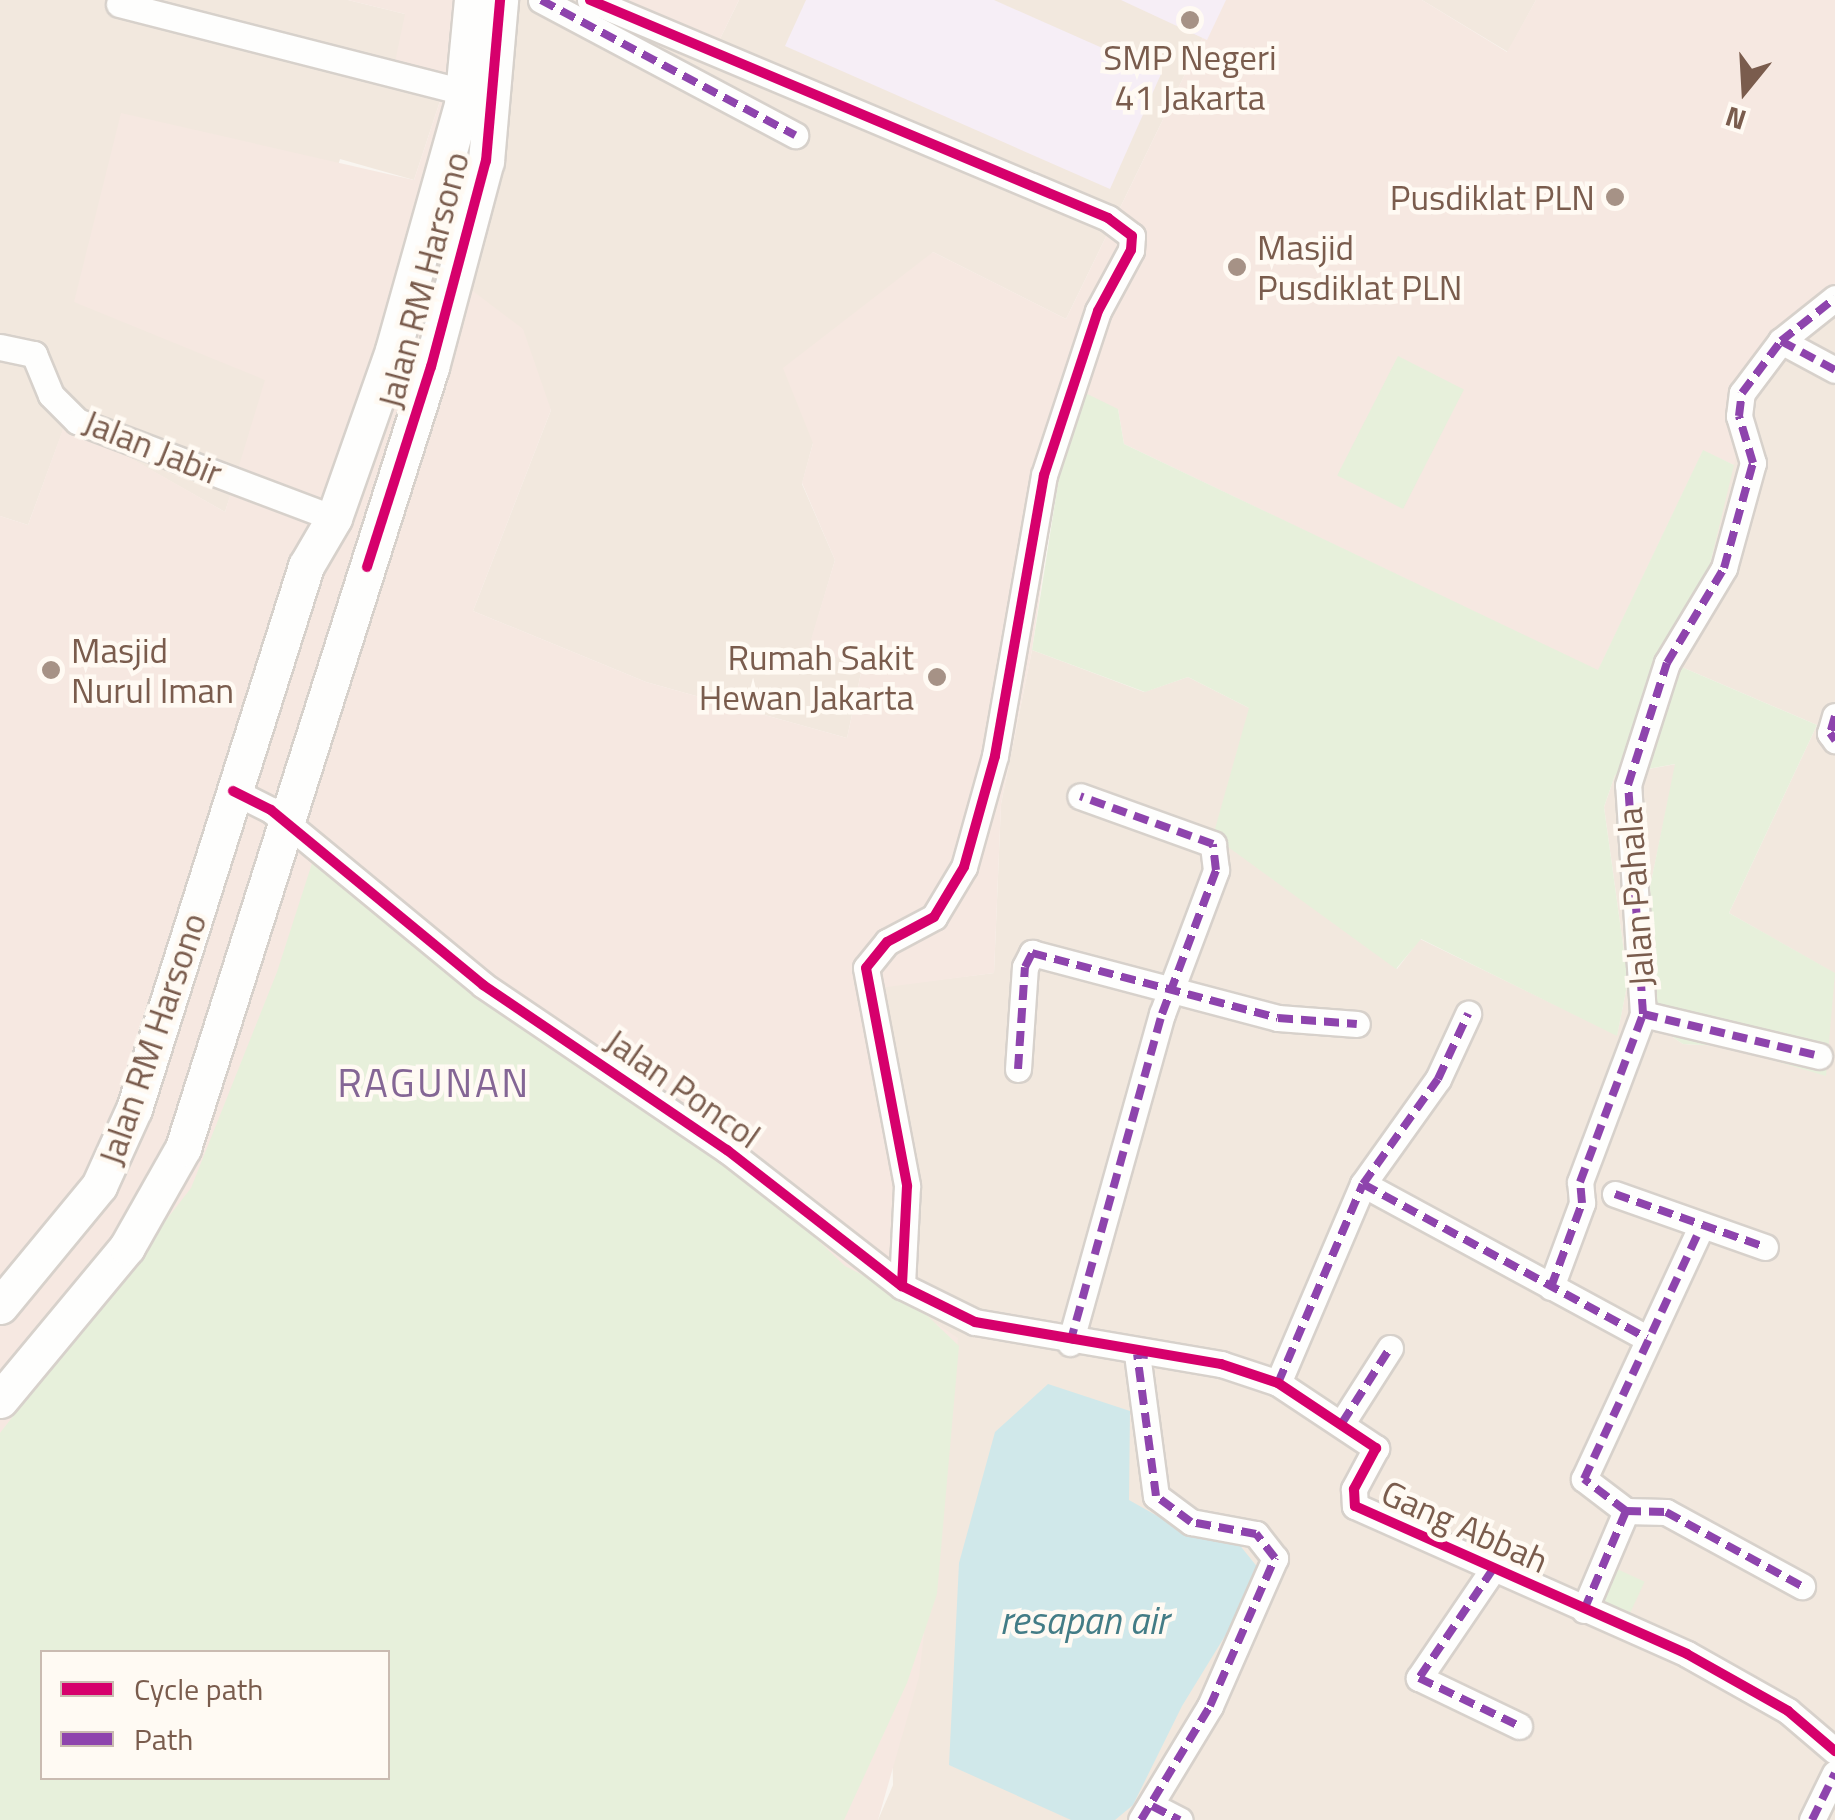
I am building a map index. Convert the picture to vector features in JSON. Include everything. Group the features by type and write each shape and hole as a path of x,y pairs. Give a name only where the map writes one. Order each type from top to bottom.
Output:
{"main road":[{"name":"Jalan RM Harsono","path":"0,1306 112,1165 306,566 334,518 393,350 465,92 472,0"},
{"name":"Jalan RM Harsono","path":"0,1400 127,1247 168,1181 288,822 432,367 486,161 500,0"}],"street":[{"path":"541,0 795,135"},
{"path":"590,0 1108,218 1132,236 1131,250 1098,311 1044,475 995,756 964,867 934,916 886,942 866,968 908,1186 902,1286"},
{"path":"119,4 465,92"},
{"name":"Jalan Pahala","path":"1644,1014 1628,785 1667,663 1724,568 1753,463 1739,416 1742,393 1781,341 1835,298"},
{"path":"1781,341 1835,370"},
{"name":"Jalan Jabir","path":"0,347 34,354 51,394 77,421 334,518"},
{"path":"1835,716 1835,740"},
{"name":"Jalan Poncol","path":"233,791 288,822 483,985 727,1150 902,1286 975,1322 1137,1354"},
{"path":"1070,1343 1170,988 1216,870 1213,844 1080,796"},
{"path":"1018,1070 1025,967 1032,954 1278,1018 1358,1024"},
{"path":"1278,1384 1363,1184 1438,1079 1468,1014"},
{"path":"1551,1287 1582,1203 1580,1182 1644,1014 1820,1056"},
{"path":"1363,1184 1647,1338"},
{"path":"1615,1194 1667,1208 1700,1229 1766,1247"},
{"path":"1700,1229 1584,1479 1626,1510 1666,1512 1802,1586"},
{"path":"1342,1423 1390,1348"},
{"path":"1137,1354 1156,1496 1191,1522 1256,1534 1276,1558 1210,1706 1147,1813 1180,1820"},
{"name":"Gang Abbah","path":"1137,1354 1221,1364 1278,1384 1376,1448 1354,1489 1355,1506 1750,1686 1835,1750"},
{"path":"1584,1610 1626,1510"},
{"path":"1494,1569 1419,1678 1519,1726"},
{"path":"1812,1820 1835,1773"}],"shaded area":[{"path":"0,0 348,0 405,14 440,101 414,180 340,159 225,512 66,422 28,525 0,516"},
{"path":"348,0 505,0 469,288 523,329 551,410 473,611 646,682 847,738 862,668 809,646 835,560 802,483 813,443 783,368 933,252 1066,319 1221,0 1422,0 1507,52 1536,0 1835,0 1835,294 1747,402 1734,465 1703,451 1598,671 1124,444 1118,409 1061,448 1032,650 1001,804 994,973 879,988 921,1188 882,1288 958,1338 919,1677 878,1820 0,1820 0,516 28,525 66,421 225,512 265,380 74,302 121,113 414,180 440,101 390,86 405,14"},
{"path":"505,0 619,0 718,43 739,0 1221,0 1066,319 933,252 813,443 802,484 835,560 810,645 862,668 847,738 646,682 473,611 551,410 469,288"},
{"path":"619,0 739,0 718,43"},
{"path":"806,0 994,0 1161,74 1110,189 785,46"},
{"name":"SMP Negeri 41 Jakarta","path":"1121,0 1226,0 1207,40"},
{"path":"1422,0 1536,0 1508,52"},
{"path":"1835,294 1835,1820 878,1820 893,1785 879,987 994,973 1001,804 1032,650 1144,692 1188,677 1249,708 1397,969 1420,939 1617,1035 1628,981 1604,807 1615,775 1676,764 1650,887 1655,1025 1683,1044 1725,1046 1834,973 1729,913 1817,725 1656,656 1707,577 1747,402"}],"green space":[{"path":"1398,356 1464,390 1403,509 1337,475"},
{"path":"1073,387 1118,409 1124,444 1598,670 1703,450 1734,465 1707,577 1656,656 1817,725 1729,913 1835,973 1826,1076 1725,1046 1683,1044 1655,1025 1650,887 1675,764 1615,775 1604,807 1628,981 1617,1036 1421,939 1396,969 1213,836 1249,708 1188,677 1145,692 1032,650"},
{"path":"315,854 445,972 760,1185 845,1266 911,1300 959,1346 937,1594 907,1683 844,1820 0,1820 0,1433 191,1188 277,972"},
{"path":"1602,1562 1645,1582 1625,1624 1582,1605"}],"water":[{"name":"resapan air","path":"1048,1384 1130,1411 1129,1500 1191,1535 1238,1543 1263,1574 1182,1706 1133,1805 1115,1820 1071,1820 949,1765 959,1563 995,1432"}],"marked path":[{"path":"541,0 795,135"},
{"path":"1551,1287 1582,1203 1580,1182 1643,1014 1628,785 1667,663 1724,568 1753,463 1739,416 1742,393 1781,341 1835,298"},
{"path":"1781,341 1835,370"},
{"path":"1835,716 1830,733 1835,740"},
{"path":"1070,1343 1162,1014 1216,870 1213,844 1080,796"},
{"path":"1018,1069 1025,967 1032,953 1278,1018 1357,1024"},
{"path":"1278,1383 1363,1184 1438,1079 1468,1014"},
{"path":"1643,1014 1819,1056"},
{"path":"1363,1184 1647,1338"},
{"path":"1615,1194 1765,1247"},
{"path":"1584,1610 1626,1511 1584,1479 1700,1229"},
{"path":"1342,1423 1390,1348"},
{"path":"1141,1820 1210,1706 1275,1558 1256,1534 1191,1522 1156,1496 1137,1354 1148,1355"},
{"path":"1626,1511 1666,1512 1802,1586"},
{"path":"1493,1569 1419,1678 1519,1726"},
{"path":"1812,1820 1835,1773"},
{"path":"1152,1806 1180,1820"}],"cycle path":[{"path":"367,567 431,367 486,161 500,0"},
{"path":"590,0 1108,218 1132,236 1131,250 1098,311 1044,475 995,756 964,867 934,917 887,942 866,968 907,1186 902,1286"},
{"path":"233,791 271,810 483,985 727,1150 902,1286 975,1322 1221,1364 1278,1383 1376,1448 1354,1489 1355,1506 1687,1654 1788,1711 1835,1751"}],"place":[{"name":"SMP Negeri 41 Jakarta","path":"1190,20"},
{"name":"Pusdiklat PLN","path":"1615,197"},
{"name":"Masjid Pusdiklat PLN","path":"1237,267"},
{"name":"Masjid Nurul Iman","path":"51,670"},
{"name":"Rumah Sakit Hewan Jakarta","path":"937,677"}],"district":[{"name":"RAGUNAN","path":"434,1083"}]}
